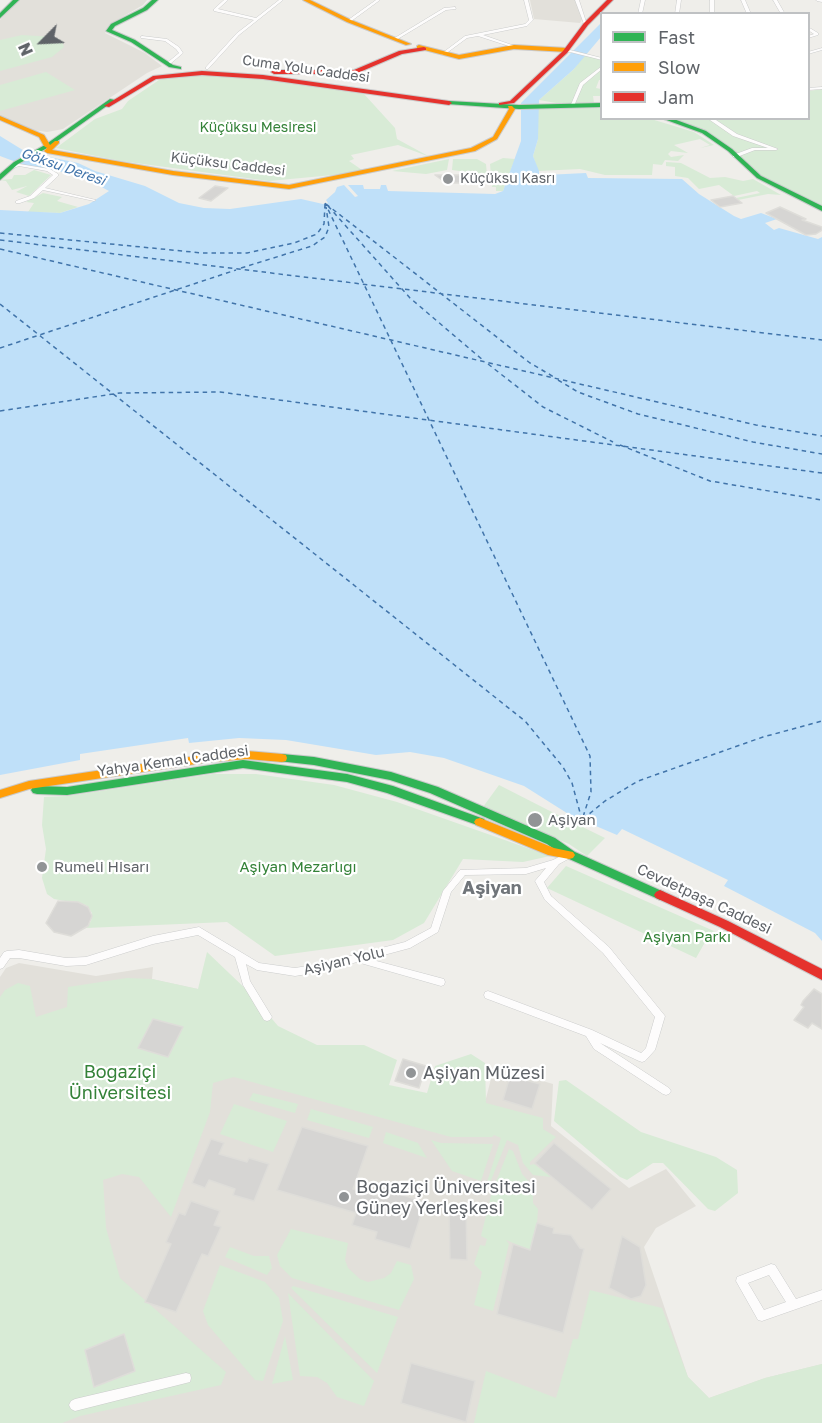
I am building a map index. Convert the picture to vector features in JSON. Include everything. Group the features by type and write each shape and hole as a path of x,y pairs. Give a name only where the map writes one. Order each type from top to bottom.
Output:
{"main road":[{"path":"0,16 16,0"},
{"path":"155,0 145,9 113,26 109,31 133,41 173,66"},
{"path":"306,0 349,21 395,39 404,48 470,57 514,47 568,49"},
{"name":"Küçüksu Caddesi","path":"65,134 47,151 173,173 289,187 473,150 492,141 516,103 568,49 586,24 610,0"},
{"name":"Cuma Yolu Caddesi","path":"152,76 202,73 337,74 363,70 404,48"},
{"path":"538,48 555,56 554,62"},
{"name":"Cuma Yolu Caddesi","path":"6,171 152,76 173,66 266,74 352,91 473,105 516,103 600,105"},
{"path":"337,74 331,77 331,84 352,91"},
{"path":"0,118 35,132 65,134"},
{"path":"670,120 704,132 759,177 822,209"},
{"path":"35,132 46,140 47,146"},
{"name":"Yahya Kemal Caddesi","path":"4,793 29,785 209,758 275,756 349,767 412,782 551,841 570,855"},
{"name":"Cevdetpaşa Caddesi","path":"570,855 724,924 822,975"}],"street":[{"path":"226,0 216,10 255,19"},
{"path":"207,68 255,19 281,0"},
{"path":"349,21 378,0"},
{"path":"443,54 466,37 526,25 531,20 526,0"},
{"path":"577,0 586,24"},
{"path":"395,39 446,9 455,8"},
{"path":"227,19 236,20 243,16"},
{"path":"810,29 817,34 810,36"},
{"path":"477,34 514,47"},
{"path":"142,37 166,40 178,48 181,52 173,66"},
{"path":"568,49 600,58"},
{"path":"569,106 581,84 600,69"},
{"path":"712,120 735,135 776,149 754,149 735,156"},
{"path":"6,171 19,165 48,170 56,175 32,197 18,202"},
{"path":"41,188 94,200"},
{"name":"Aşiyan Yolu","path":"0,964 7,955 18,954 66,962 87,961 153,940 199,931 257,966 295,972 358,959 407,945 435,930 447,891 463,872 526,871 570,855"},
{"path":"488,995 589,1033 642,1058 650,1050 660,1016 606,950 548,898 539,881 556,862"},
{"path":"238,955 246,982 267,1017"},
{"path":"358,959 441,982"},
{"path":"589,1033 597,1046 666,1091"},
{"path":"794,1305 771,1269 741,1281 762,1316 794,1305 822,1295"},
{"path":"75,1405 186,1378"}],"shaded area":[{"path":"17,0 147,0 143,5 110,24 105,33 145,53 162,66 147,73 63,129 47,132 34,130 0,116 0,20"},
{"path":"530,0 576,0 583,18 580,23 534,19"},
{"name":"Boğaziçi Üniversitesi Güney Yerleşkesi","path":"19,963 96,976 153,967 152,979 198,989 394,1120 442,1134 480,1122 494,1067 553,1084 551,1126 629,1188 666,1169 696,1206 656,1228 644,1247 688,1377 709,1398 765,1378 822,1364 822,1423 0,1423 0,977 6,968"}],"green space":[{"path":"22,35 54,37 62,41 64,47 52,57 0,71 0,40"},
{"path":"584,54 600,60 600,80 596,88 600,89 600,96 593,96 594,103 562,104 539,100 574,69"},
{"path":"46,72 75,90 0,111 0,85"},
{"name":"Küçüksu Mesiresi","path":"187,74 259,77 364,94 395,128 397,139 430,157 398,145 351,155 354,159 349,161 365,172 269,181 121,161 56,148 95,119 122,109 128,101 159,80"},
{"path":"822,89 822,207 763,177 734,150 672,120 810,120 810,91"},
{"path":"600,108 600,120 654,120 694,132 714,145 700,148 710,145 700,139 674,145 688,153 671,151 668,154 671,157 684,155 678,161 665,160 662,165 653,164 652,175 605,175 580,169 538,171 533,156 538,139 538,109"},
{"path":"503,158 515,159 503,191 496,191 496,187 492,187 490,164"},
{"path":"449,159 447,170 426,174 392,171"},
{"path":"453,159 477,159 486,164 487,175 452,170"},
{"path":"666,162 681,163 710,178 725,177 743,181 753,179 781,195 768,194 738,200 736,198 760,193 757,191 734,196 719,185 699,189 688,178 675,176 675,167 666,166"},
{"path":"34,170 51,175 29,196 16,192 27,186 12,190 6,181 0,180 12,179 14,175 25,175"},
{"path":"43,193 62,197 57,201 78,207 60,213 28,212 34,203 26,202"},
{"name":"Aşiyan Mezarlığı","path":"213,774 256,774 334,785 397,802 550,856 523,862 463,859 424,923 393,940 275,956 227,922 86,928 91,921 92,913 86,905 54,899 47,894 42,878 46,849 42,825 44,797 68,796"},
{"path":"499,785 605,838 587,856 569,844 483,807"},
{"name":"Aşiyan Parkı","path":"566,866 723,935 719,942 708,937 696,958 547,888"},
{"name":"Boğaziçi Üniversitesi","path":"207,952 251,994 278,1026 317,1045 364,1045 397,1060 389,1085 427,1093 435,1066 471,1054 485,1063 486,1103 543,1118 543,1129 556,1137 530,1162 530,1165 534,1164 551,1177 533,1175 523,1163 518,1145 507,1140 490,1183 487,1182 501,1138 494,1135 492,1137 451,1137 234,1077 213,1083 210,1112 171,1217 139,1177 122,1174 103,1180 106,1228 120,1278 226,1372 221,1385 80,1416 62,1423 0,1423 0,997 5,990 18,983 30,986 36,1017 67,1007 68,987 127,978 152,979 198,989"},
{"path":"566,1080 641,1132 716,1157 737,1170 738,1193 715,1211 708,1209 663,1163 653,1163 627,1180 620,1177 554,1121 559,1081"},
{"path":"253,1093 298,1104 295,1113 249,1100"},
{"path":"234,1104 287,1121 273,1152 220,1134"},
{"path":"311,1109 373,1127 369,1138 307,1120"},
{"path":"386,1132 418,1143 427,1158 383,1143"},
{"path":"431,1140 441,1143 493,1144 481,1181 452,1171"},
{"path":"509,1149 513,1151 522,1174 533,1186 533,1203 538,1209 537,1223 530,1250 506,1240 509,1244 493,1311 474,1305 482,1272 474,1264 480,1245 485,1246 487,1239 481,1236 492,1192"},
{"path":"291,1229 348,1243 345,1260 348,1268 360,1279 368,1282 384,1278 391,1273 397,1261 411,1265 414,1279 399,1310 292,1278 280,1266 277,1255"},
{"path":"230,1247 254,1256 269,1256 272,1268 267,1275 225,1257"},
{"path":"220,1265 265,1282 279,1298 283,1321 263,1381 255,1380 208,1325 203,1311"},
{"path":"293,1286 398,1317 377,1373 291,1288"},
{"path":"590,1290 662,1308 688,1377 709,1398 765,1378 822,1364 822,1423 474,1423 486,1371 556,1398 573,1339 578,1339"},
{"path":"288,1293 374,1381 364,1406 337,1397 327,1383 317,1377 300,1376"},
{"path":"285,1336 293,1380 272,1384"}],"water":[{"name":"Göksu Deresi","path":"600,24 600,38 574,69 539,100 538,139 533,156 539,171 539,180 544,180 545,175 586,173 588,178 682,179 699,194 741,219 761,213 777,219 765,223 774,230 779,228 818,239 822,237 822,941 815,933 724,886 728,880 622,829 617,835 570,815 524,786 444,758 410,752 376,755 286,740 239,738 189,743 188,738 80,754 80,760 0,775 0,210 60,213 89,204 109,191 79,175 24,165 0,156 0,136 26,152 78,163 95,171 145,186 179,203 204,208 230,209 301,199 323,204 328,203 326,200 337,187 344,185 355,197 358,196 348,185 363,185 364,189 380,189 381,185 386,185 388,191 495,194 503,191 521,141 521,103"}],"building":[{"name":"Küçüksu Kasrı","path":"435,175 465,175 465,183 446,183"},
{"path":"215,186 228,188 211,201 199,198"},
{"path":"733,196 742,203 720,207 711,200"},
{"path":"780,207 806,219 802,220 822,227 822,230 816,234 806,235 766,213"},
{"name":"Rumeli Hisarı","path":"58,901 78,902 88,907 92,916 88,926 71,936 54,932 46,923"},
{"path":"814,989 822,994 822,1029 812,1023 808,1028 794,1020 804,1007 801,1005 803,1001"},
{"path":"153,1019 183,1027 168,1057 138,1048"},
{"name":"Aşiyan Müzesi","path":"403,1059 426,1066 419,1088 395,1081"},
{"path":"510,1076 540,1084 532,1109 503,1100"},
{"path":"302,1127 368,1146 353,1189 387,1199 390,1191 425,1202 410,1249 375,1239 377,1232 352,1225 356,1213 277,1190"},
{"path":"211,1139 224,1143 219,1154 247,1162 249,1158 269,1164 254,1201 233,1195 235,1189 209,1180 205,1188 192,1183"},
{"path":"554,1143 611,1189 592,1210 535,1163"},
{"path":"191,1201 220,1211 214,1225 221,1227 208,1256 202,1254 176,1312 145,1302 171,1244 166,1242 179,1213 185,1215"},
{"path":"449,1206 466,1206 467,1260 450,1259"},
{"path":"537,1223 554,1228 553,1233 571,1235 580,1248 584,1249 563,1333 497,1314 513,1244 530,1250"},
{"path":"622,1236 640,1247 646,1285 641,1296 631,1299 609,1288"},
{"path":"124,1334 135,1371 94,1387 85,1350"},
{"path":"411,1363 475,1381 466,1422 401,1403"}],"ferry route":[{"path":"325,203 364,284"},
{"path":"0,233 202,253 247,253 294,243 317,234 324,224 325,204"},
{"path":"326,204 441,294"},
{"path":"328,206 402,289"},
{"path":"241,268 312,246 325,237 329,227 326,207"},
{"path":"0,240 364,284"},
{"path":"0,249 176,290"},
{"path":"176,290 236,270"},
{"path":"364,284 402,289"},
{"path":"364,284 391,340"},
{"path":"402,289 441,294"},
{"path":"402,289 484,361"},
{"path":"39,335 176,290"},
{"path":"176,290 391,340"},
{"path":"441,294 822,340"},
{"path":"441,294 530,363 554,377"},
{"path":"0,304 39,335"},
{"path":"0,348 39,335"},
{"path":"39,335 113,394"},
{"path":"391,340 756,425 822,436"},
{"path":"391,340 429,420"},
{"path":"488,364 543,407 613,442"},
{"path":"558,380 578,392 638,414 753,442 822,454"},
{"path":"113,394 220,392 429,420"},
{"path":"0,411 113,394"},
{"path":"113,394 525,721 563,767 572,783 582,820 591,792 590,756 429,420"},
{"path":"429,420 623,446"},
{"path":"623,446 822,473"},
{"path":"623,446 710,481 822,500"},
{"path":"583,819 605,801 638,781 763,737 822,721"}],"traffic: fast":[{"path":"0,16 16,0"},
{"path":"155,0 145,9 113,25 109,31 133,41 171,66 179,68"},
{"path":"0,178 16,163 47,146 112,100"},
{"path":"449,103 519,107 600,105"},
{"path":"670,120 704,132 730,150 759,177 822,209"},
{"path":"282,758 314,761 391,776 434,790 551,841 571,855 660,895"},
{"path":"37,790 67,791 243,764 347,778 389,789 480,822"}],"traffic: slow":[{"path":"306,0 349,21 408,44"},
{"path":"419,47 459,57 514,47 567,50"},
{"path":"57,142 47,151 173,173 289,187 473,150 495,138 512,109 510,107"},
{"path":"0,118 42,136 47,146"},
{"path":"0,794 29,785 209,758 247,755 282,758"},
{"path":"480,822 552,852 569,855"}],"traffic: jam":[{"path":"501,104 512,102 565,52 586,24 610,0"},
{"path":"274,72 355,72 401,52 424,49"},
{"path":"107,106 155,77 202,73 263,77 449,103"},
{"path":"660,895 724,924 822,975"}],"place":[{"name":"Küçüksu Kasrı","path":"448,179"},
{"name":"Aşiyan","path":"535,820"},
{"name":"Rumeli Hisarı","path":"42,867"},
{"name":"Aşiyan Müzesi","path":"411,1073"},
{"name":"Boğaziçi Üniversitesi Güney Yerleşkesi","path":"344,1197"}],"district":[{"name":"Aşiyan","path":"492,888"}]}
